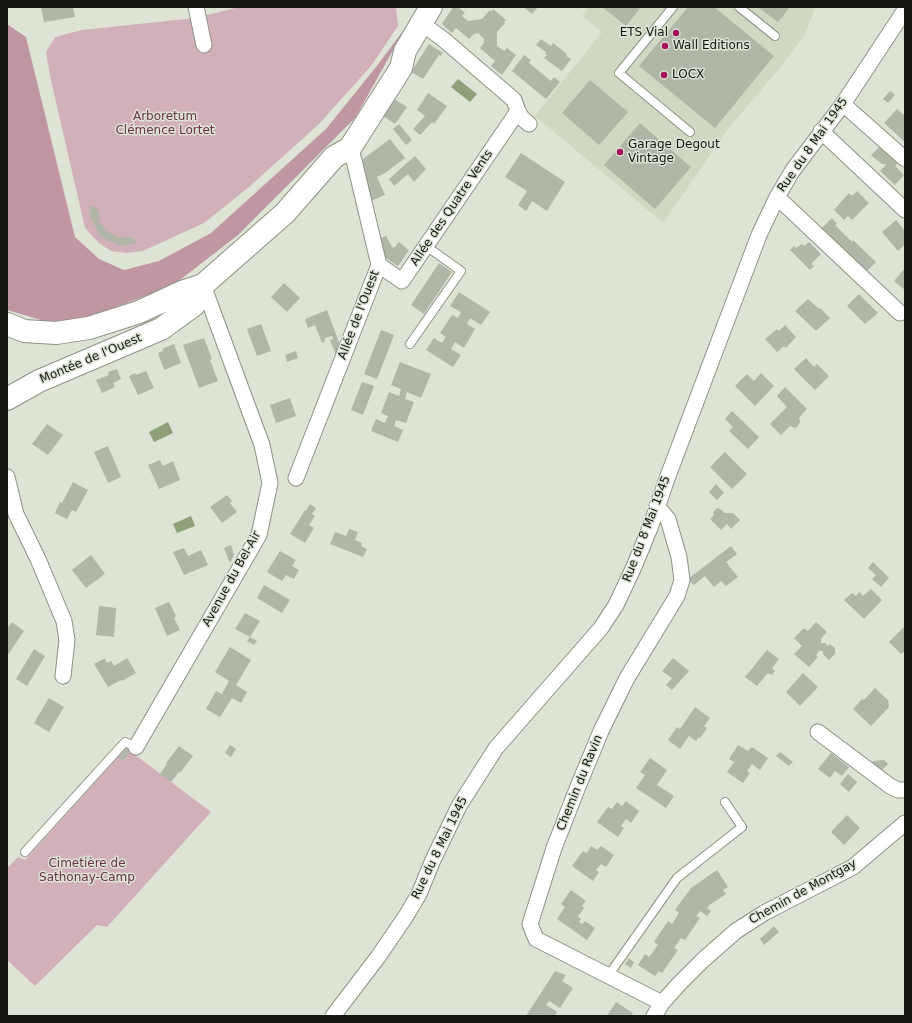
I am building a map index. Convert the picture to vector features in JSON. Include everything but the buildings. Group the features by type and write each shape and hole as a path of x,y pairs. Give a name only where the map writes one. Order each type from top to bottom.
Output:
{"street":[{"path":"196,7 204,45"},
{"name":"Rue du 8 Mai 1945","path":"333,1016 378,957 406,916 418,894 459,806 496,748 601,628 616,605 650,528 668,476 759,235 777,197 793,170 821,131 843,104 905,10"},
{"path":"7,324 24,331 56,333 89,328 139,312 182,292 203,285 285,213 334,157 350,148 401,68 405,51 426,15 443,39 514,100 522,118 530,124"},
{"path":"843,104 905,159"},
{"name":"Allée des Quatre Vents","path":"379,265 402,282 518,111"},
{"path":"821,131 905,210"},
{"name":"Allée de l'Ouest","path":"296,478 379,265 350,148"},
{"path":"777,197 900,314"},
{"name":"Montée de l'Ouest","path":"7,400 39,381 161,329 194,305 203,285"},
{"name":"Avenue du Bel-Air","path":"136,747 259,535 270,483 262,445 203,285"},
{"path":"175,319 182,292"},
{"path":"7,477 16,514 38,558 64,621 67,640 62,676"},
{"name":"Chemin du Ravin","path":"657,506 668,519 679,557 682,580 677,596 626,678 601,732 554,848 530,924 536,940 662,1003"},
{"path":"818,732 890,786 898,790 905,790"},
{"name":"Chemin de Montgay","path":"654,1016 662,1003 679,984 736,931 764,913 853,866 905,823"}],"lane":[{"path":"673,7 619,73 690,132"},
{"path":"739,7 775,36"},
{"path":"410,344 461,270 426,246"},
{"path":"25,852 125,742 136,747"},
{"path":"608,976 676,878 742,827 725,802"}],"shaded area":[{"path":"589,7 816,7 804,36 783,64 728,129 663,223 535,116 602,32 582,16"},
{"path":"7,24 26,37 75,237 99,259 124,270 159,261 211,233 326,129 406,27 355,118 238,235 172,286 95,315 51,323 7,310"},
{"path":"458,79 477,94 470,102 451,87"},
{"path":"168,422 173,433 154,442 149,432"},
{"path":"191,516 195,526 177,533 173,524"}],"green space":[{"name":"Arboretum Clémence Lortet","path":"239,7 396,7 398,26 371,66 319,124 249,187 204,223 143,251 127,253 111,251 99,243 85,228 50,76 46,52 55,37 82,30 195,18"},
{"name":"Cimetière de Sathonay-Camp","path":"126,748 211,812 107,927 97,925 35,986 7,960 7,868 18,857 25,860"}],"place":[{"name":"ETS Vial","path":"676,33"},
{"name":"Wall Editions","path":"665,46"},
{"name":"LOCX","path":"664,75"},
{"name":"Garage Degout Vintage","path":"620,152"}]}
